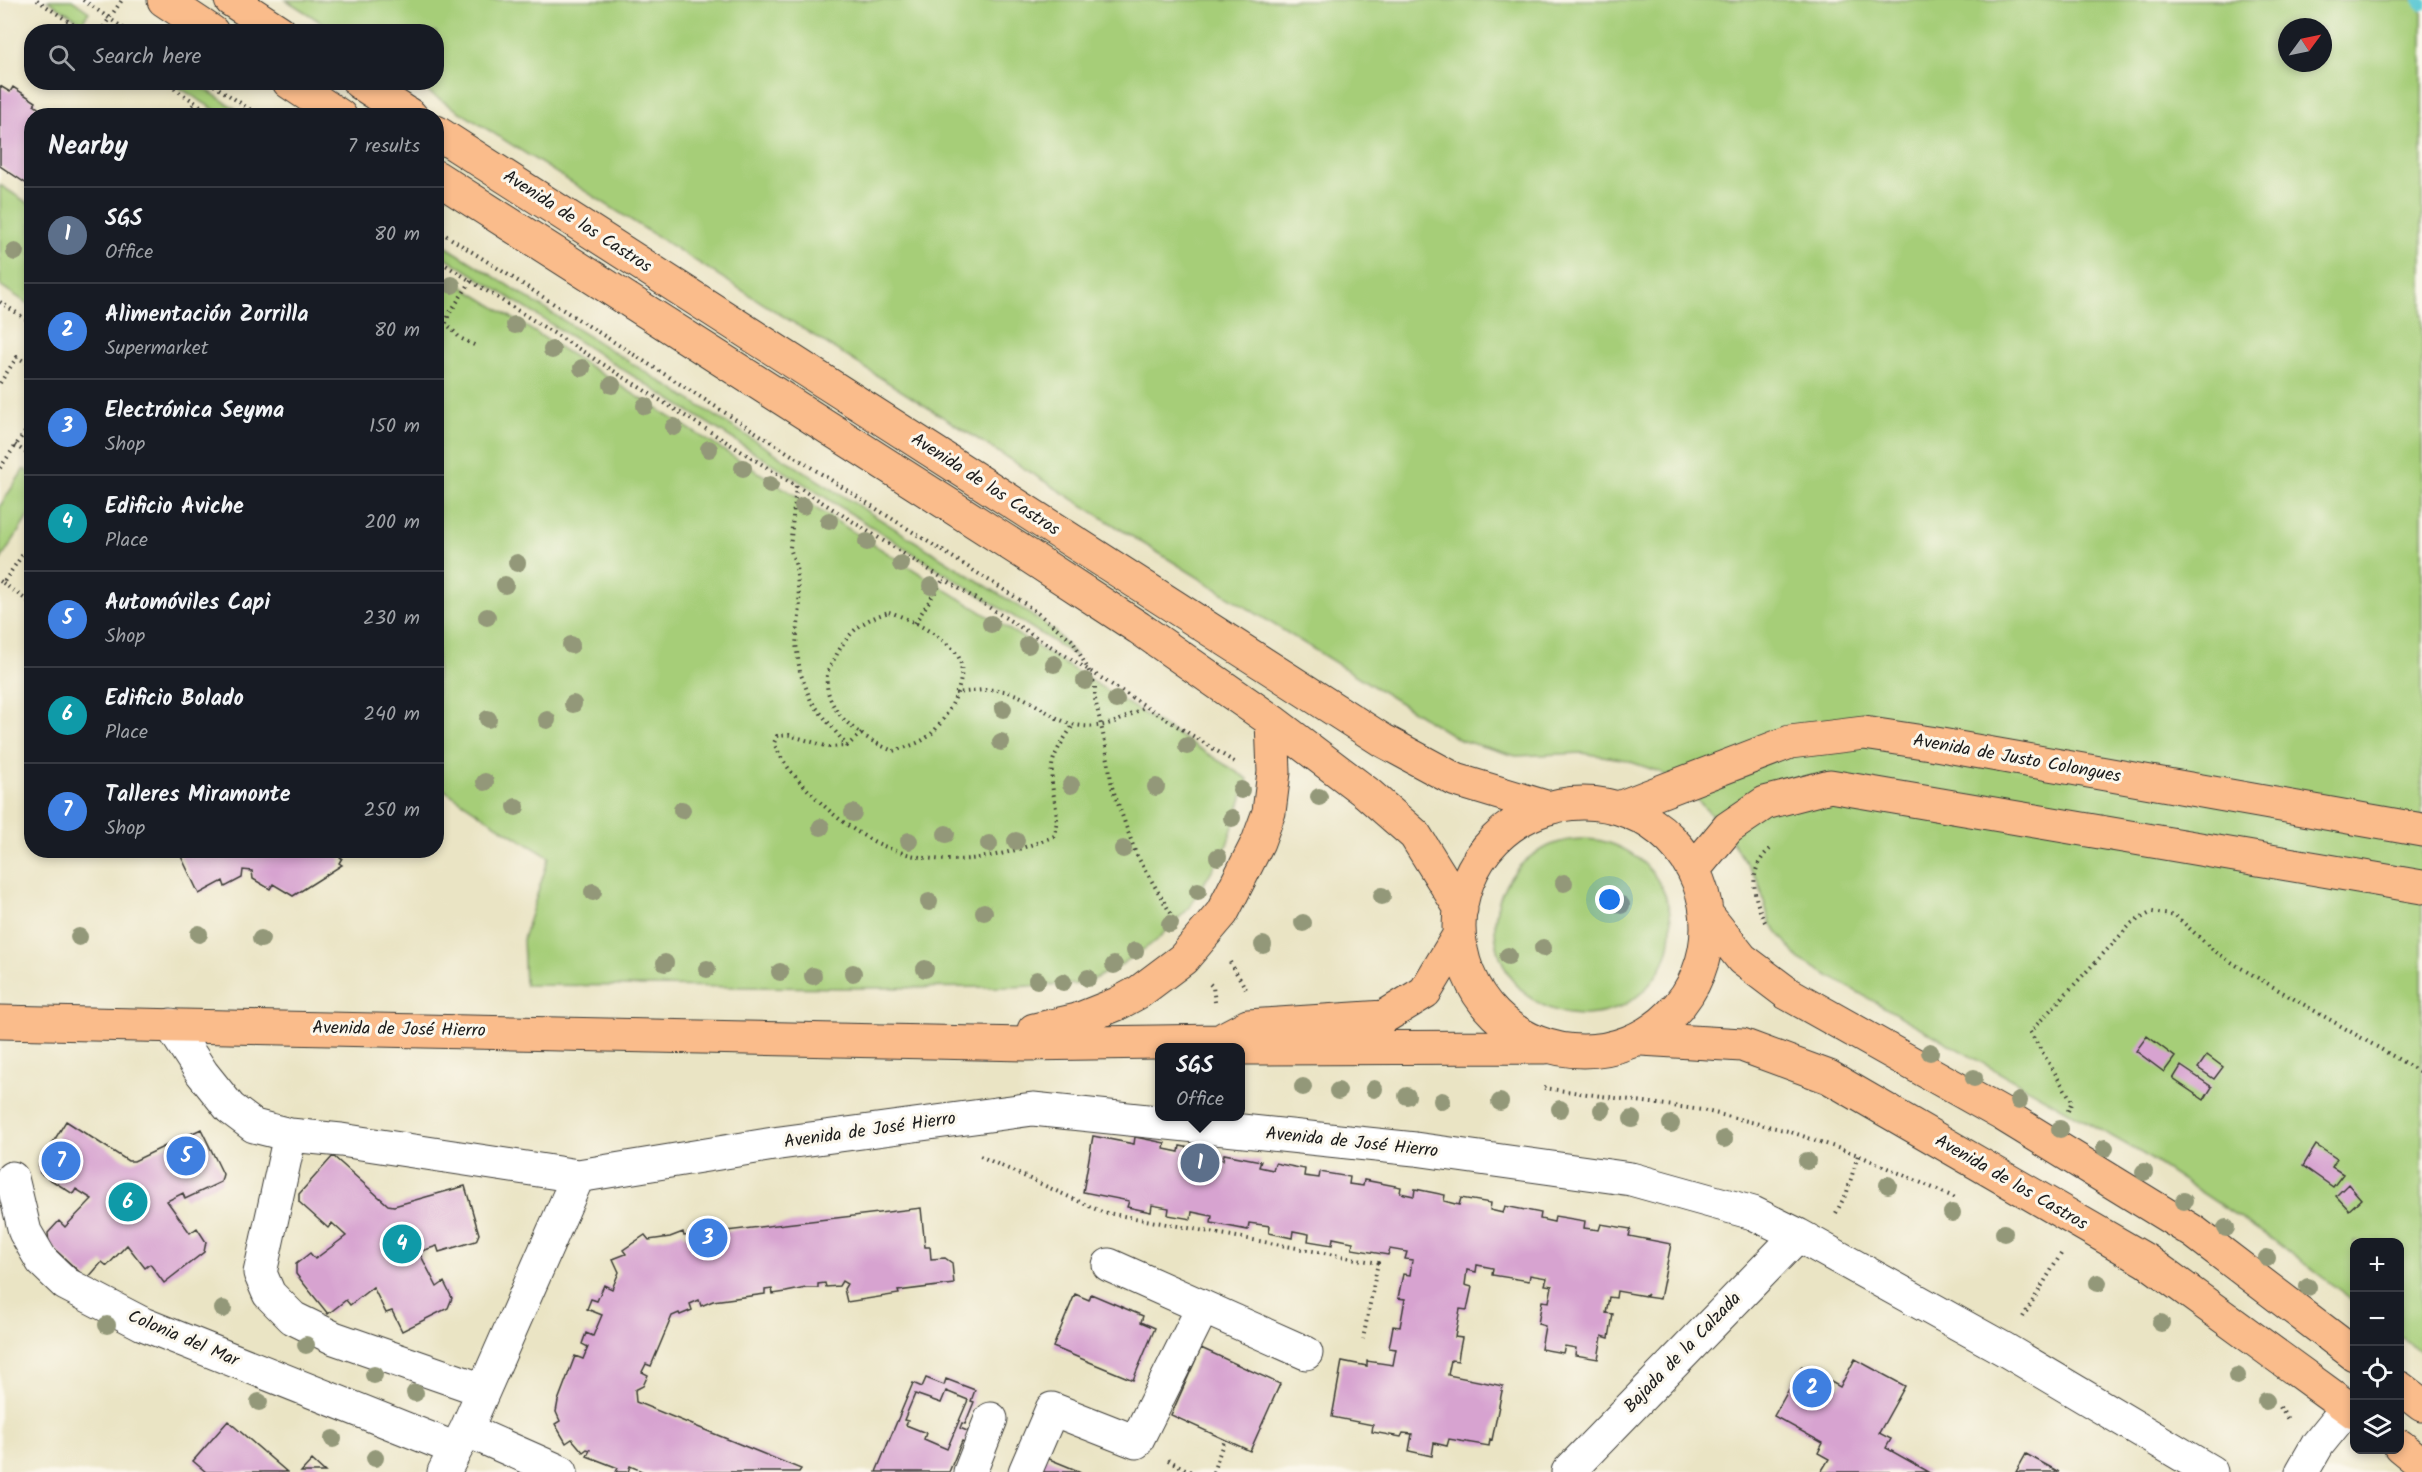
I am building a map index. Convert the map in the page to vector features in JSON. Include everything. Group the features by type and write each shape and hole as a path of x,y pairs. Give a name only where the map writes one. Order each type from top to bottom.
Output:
{"main road":[{"path":"164,0 200,24"},
{"path":"231,0 268,24"},
{"path":"301,90 328,108"},
{"path":"371,90 399,108"},
{"name":"Avenida de los Castros","path":"444,137 1382,740 1456,780 1549,808"},
{"name":"Avenida de los Castros","path":"444,182 1029,556 1139,628 1272,721 1367,793 1415,835 1459,923"},
{"name":"Avenida de José Hierro","path":"987,1042 1077,1020 1117,1004 1146,986 1193,948 1222,913 1258,842 1269,812 1274,772 1272,721"},
{"name":"Avenida de Justo Colongues","path":"1621,807 1790,742 1864,733 2422,831"},
{"path":"1694,869 1728,828 1765,803 1830,786 2422,887"},
{"path":"1545,1047 1502,1023 1471,985 1459,923 1462,888 1486,845 1524,815 1572,801 1621,807 1664,831 1694,869 1708,916 1742,959 1787,993 2002,1114 2194,1232 2350,1350"},
{"path":"1641,1039 1680,1008 1703,965 1708,916"},
{"name":"Avenida de José Hierro","path":"0,1022 1026,1044 1234,1033 1384,1017 1425,992 1459,923"},
{"name":"Avenida de José Hierro","path":"1234,1033 1243,1043"},
{"name":"Avenida de los Castros","path":"1641,1039 1742,1045 1829,1077 2147,1261 2350,1408"},
{"name":"Avenida de José Hierro","path":"1245,1046 1247,1048 1545,1047 1594,1052 1641,1039"},
{"path":"2404,1391 2422,1405"},
{"path":"2404,1449 2422,1464"}],"street":[{"name":"Avenida de José Hierro","path":"171,1025 202,1073 230,1108 254,1126 290,1135 341,1140 578,1176 780,1143 1033,1109 1415,1149 1630,1179 1753,1213 1798,1235"},
{"path":"290,1135 260,1273 268,1294 293,1318 334,1338 483,1390"},
{"path":"561,1472 507,1447 455,1450 578,1176"},
{"name":"Colonia del Mar","path":"12,1178 25,1232 42,1261 66,1284 143,1324 455,1450"},
{"path":"1798,1235 2004,1349 2211,1472"},
{"name":"Bajada de la Calzada","path":"1573,1470 1798,1235"},
{"path":"1109,1265 1306,1353"},
{"path":"1025,1472 1052,1409 1136,1443 1203,1307"},
{"name":"Avenida de los Castros","path":"2302,1472 2318,1444 2350,1410"},
{"path":"970,1472 991,1419"}],"path":[{"path":"37,0 72,24"},
{"path":"83,0 117,24"},
{"path":"106,24 122,0"},
{"path":"176,90 204,108"},
{"path":"221,90 248,108"},
{"path":"191,108 195,102"},
{"path":"444,234 1023,602 1072,640 1095,686 1095,699 1112,787 1136,854 1168,912 1193,948 1234,1033"},
{"path":"444,265 1272,786"},
{"path":"471,281 449,314 446,323 460,338 478,347"},
{"path":"0,302 24,318"},
{"path":"0,383 17,357 24,361"},
{"path":"0,468 24,433"},
{"path":"15,445 24,451"},
{"path":"796,486 790,548 796,566 800,607 796,644 801,672 811,701 847,746"},
{"path":"24,552 2,582 24,598"},
{"path":"915,623 943,580"},
{"path":"890,612 903,615 951,646 959,658 961,672 955,693 942,721 930,735 913,746 893,751 861,733 838,714 830,700 827,673 842,644 857,626 872,617 890,612"},
{"path":"955,693 997,690 1020,697 1072,725 1101,726 1126,719 1145,706"},
{"path":"861,733 847,746 829,747 789,735 777,736 774,742 784,766 837,819 868,839 895,852 922,859 953,860 1003,854 1054,836 1059,821 1052,783 1052,764 1072,725"},
{"path":"1766,926 1755,896 1754,874 1765,853 1772,847"},
{"path":"2072,1101 2030,1032 2132,923 2152,912 2176,916 2213,950 2239,967 2422,1073"},
{"path":"1193,948 1234,966 1247,992 1234,1033"},
{"path":"1539,1087 1702,1110 1788,1131 1858,1155 1960,1200"},
{"path":"977,1155 1102,1212 1378,1263 1363,1340"},
{"path":"1847,1192 1858,1155"},
{"path":"2044,1280 2067,1246"},
{"path":"2277,1402 2288,1420 2318,1444"},
{"path":"1213,1472 1224,1441"}],"green space":[{"path":"47,0 72,0 89,12 82,22"},
{"path":"286,0 2422,0 2422,1353 2404,1339 2404,1238 2350,1238 2350,1298 2269,1237 2143,1154 1799,959 1770,923 1758,880 1721,826 1694,796 1660,772 1622,759 1582,753 1516,756 1460,740 1128,534 425,90 444,90 444,24 324,24"},
{"path":"183,90 207,90 234,108 212,108"},
{"path":"0,185 24,200 24,301 0,285"},
{"path":"444,245 1018,606 1054,631 1076,656 444,256"},
{"path":"450,279 1248,779 1227,845 1190,907 1156,941 1122,964 1085,984 859,988 525,985 523,939 549,857 444,790 444,288"},
{"path":"24,469 24,523 0,561 0,506"},
{"path":"1583,839 1600,840 1617,845 1646,864 1665,893 1670,910 1670,944 1665,961 1646,990 1617,1009 1600,1014 1583,1015 1566,1014 1549,1009 1520,990 1501,961 1496,944 1495,927 1496,910 1501,893 1520,864 1549,845 1566,840"}],"building":[{"path":"0,86 10,92 13,87 36,102 34,105 38,108 24,108 24,182 0,166"},
{"path":"182,858 342,858 339,863 342,865 293,896 273,884 270,889 253,879 252,871 243,870 242,878 225,887 223,881 199,894"},
{"path":"2147,1036 2175,1057 2164,1072 2136,1051"},
{"path":"2207,1055 2223,1067 2214,1079 2198,1068"},
{"path":"2181,1066 2212,1087 2204,1100 2173,1079"},
{"path":"66,1121 128,1161 134,1161 201,1129 223,1174 221,1182 185,1199 183,1193 167,1201 190,1233 197,1228 206,1242 204,1252 164,1283 150,1264 145,1268 127,1245 107,1266 102,1262 87,1279 49,1244 48,1233 59,1221 65,1227 92,1199 76,1189 73,1194 40,1173 39,1165"},
{"path":"1093,1136 1134,1144 1135,1137 1165,1143 1164,1149 1179,1152 1180,1146 1210,1152 1209,1158 1223,1160 1224,1154 1261,1161 1259,1167 1273,1170 1275,1163 1305,1169 1304,1176 1319,1178 1320,1172 1350,1177 1349,1184 1363,1186 1364,1180 1401,1187 1400,1193 1414,1196 1415,1189 1445,1195 1444,1201 1459,1205 1461,1198 1491,1203 1490,1210 1503,1213 1505,1206 1541,1213 1540,1219 1554,1222 1555,1216 1585,1221 1584,1228 1599,1230 1601,1224 1631,1229 1629,1236 1671,1244 1660,1299 1646,1297 1648,1294 1645,1296 1617,1291 1616,1298 1609,1297 1606,1313 1613,1314 1609,1338 1602,1336 1598,1359 1575,1355 1576,1348 1565,1346 1563,1353 1541,1349 1545,1326 1538,1324 1542,1301 1549,1302 1552,1286 1545,1285 1547,1278 1530,1275 1529,1281 1492,1275 1493,1268 1477,1265 1476,1272 1467,1270 1465,1285 1472,1287 1467,1310 1460,1309 1455,1337 1462,1338 1458,1361 1451,1360 1448,1375 1503,1386 1492,1440 1490,1439 1489,1446 1449,1439 1447,1446 1434,1443 1432,1456 1409,1451 1412,1434 1403,1433 1401,1437 1372,1432 1373,1425 1332,1417 1342,1361 1367,1366 1367,1361 1393,1365 1396,1349 1389,1348 1393,1326 1400,1327 1405,1299 1398,1298 1403,1274 1410,1275 1412,1260 1405,1259 1407,1252 1390,1249 1388,1255 1352,1249 1353,1242 1333,1238 1332,1245 1308,1241 1309,1234 1293,1231 1292,1238 1269,1233 1270,1226 1249,1223 1248,1230 1211,1223 1212,1216 1192,1212 1191,1219 1168,1215 1169,1208 1152,1205 1151,1212 1127,1207 1129,1201 1083,1192"},
{"path":"2316,1145 2337,1159 2332,1167 2343,1174 2333,1187 2303,1166"},
{"path":"333,1156 388,1205 394,1206 465,1186 479,1234 476,1241 439,1252 437,1246 419,1252 437,1287 444,1282 452,1298 448,1308 402,1331 392,1311 386,1313 373,1287 350,1305 346,1300 328,1314 296,1274 296,1264 310,1253 315,1259 346,1236 332,1223 328,1228 299,1202 299,1194"},
{"path":"2348,1184 2361,1199 2349,1210 2336,1196"},
{"path":"921,1208 925,1247 930,1247 931,1259 945,1258 952,1263 954,1284 898,1291 899,1294 847,1302 844,1289 847,1284 842,1281 839,1286 826,1287 825,1283 818,1284 818,1288 773,1294 772,1289 765,1290 765,1294 713,1301 701,1306 699,1300 690,1304 692,1310 672,1316 651,1366 646,1364 642,1372 648,1375 643,1386 635,1390 636,1402 801,1469 799,1472 644,1472 630,1466 628,1472 616,1472 618,1468 587,1456 590,1450 583,1452 572,1439 566,1443 555,1424 560,1421 556,1412 558,1401 575,1356 583,1359 588,1347 582,1344 586,1333 593,1336 602,1315 587,1309 591,1299 597,1301 604,1285 612,1289 619,1272 613,1259 626,1254 623,1250 645,1235 649,1240 670,1237 683,1232 684,1236"},
{"path":"1075,1294 1089,1300 1091,1294 1143,1316 1141,1322 1155,1328 1133,1380 1053,1347"},
{"path":"1201,1348 1280,1384 1250,1451 1171,1415"},
{"path":"1855,1359 1905,1386 1879,1433 1891,1439 1886,1448 1929,1472 1821,1472 1829,1459 1818,1453 1823,1443 1774,1416 1802,1366 1840,1387"},
{"path":"926,1378 944,1385 946,1379 975,1390 971,1401 974,1402 965,1424 962,1423 960,1428 972,1433 967,1443 962,1441 949,1472 876,1472 913,1383 922,1387","holes":["946,1391 968,1400 947,1449 924,1439 926,1433 906,1425 908,1421 904,1420 915,1394 941,1403"]},
{"path":"228,1421 287,1472 206,1472 193,1461"},
{"path":"2026,1454 2059,1472 2016,1472"},
{"path":"1042,1456 1081,1472 1036,1472"},
{"path":"312,1460 325,1472 301,1472"}],"waterway":[{"path":"2419,0 2422,4"}],"place":[{"name":"Automóviles Capi","path":"186,1156"},
{"name":"Talleres Miramonte","path":"61,1161"},
{"name":"SGS","path":"1200,1163"},
{"name":"Edificio Bolado","path":"128,1202"},
{"name":"Electrónica Seyma","path":"708,1238"},
{"name":"Edificio Aviche","path":"402,1244"},
{"name":"Alimentación Zorrilla","path":"1812,1388"}]}
